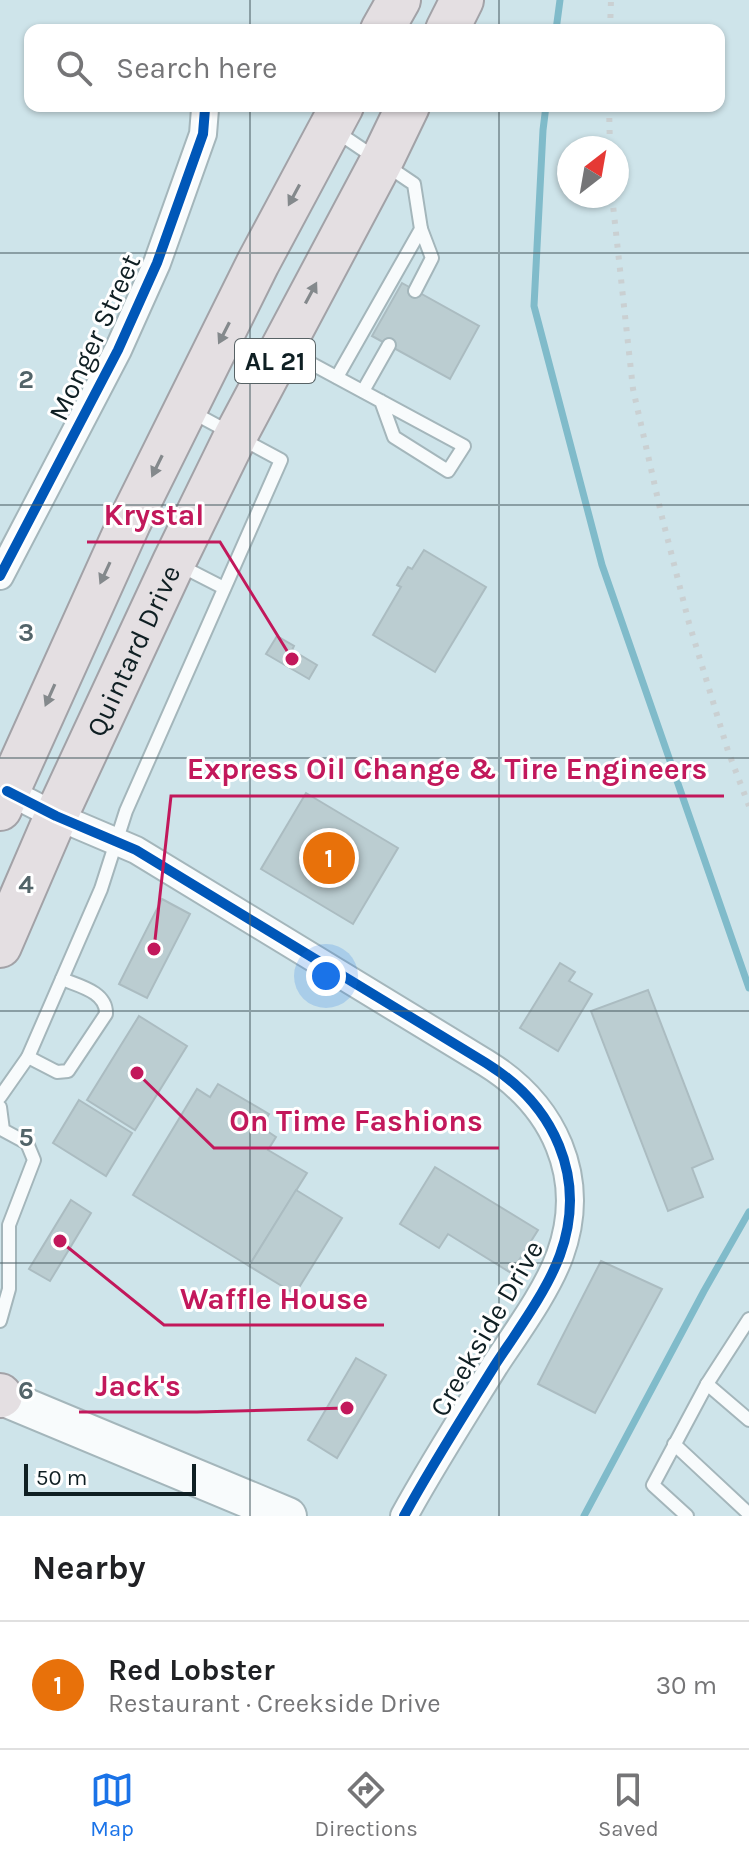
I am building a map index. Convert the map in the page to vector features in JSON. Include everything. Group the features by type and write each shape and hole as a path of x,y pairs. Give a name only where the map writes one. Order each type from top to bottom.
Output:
{"highway":[{"path":"385,24 399,0"},
{"path":"450,24 462,0"},
{"name":"Quintard Drive","path":"0,946 56,816 174,562 236,435 405,112"},
{"name":"Quintard Drive","path":"4,800 105,573 258,263 336,117"}],"main road":[{"path":"0,1396 244,1504 288,1516"}],"street":[{"name":"Monger Street","path":"0,576 118,350 157,263 203,134 205,112"},
{"name":"Creekside Drive","path":"4,800 56,816 136,850 505,1074 536,1104 548,1122 558,1142 569,1184 570,1206 559,1258 404,1516"}],"lane":[{"path":"336,117 381,162 414,184 421,229 432,258 415,291"},
{"path":"337,377 421,229"},
{"path":"363,391 389,345"},
{"path":"282,347 464,446 448,471 394,437 381,401"},
{"path":"0,1097 28,1057 101,889 126,811 281,460 185,409"},
{"path":"174,562 224,588"},
{"path":"28,1057 57,1072 68,1071 106,1014 102,999 62,979"},
{"path":"0,1107 3,1130 27,1143 34,1160 9,1225 9,1289 0,1321"},
{"path":"687,1516 653,1485 707,1384 749,1319"},
{"path":"707,1384 749,1420"},
{"path":"674,1444 749,1514"}],"building":[{"path":"402,283 479,326 450,379 372,336"},
{"path":"424,550 486,587 435,672 373,635 401,587 397,585"},
{"path":"277,636 294,646 292,650 317,665 309,679 266,654"},
{"path":"306,793 398,848 353,924 261,869"},
{"path":"162,899 190,914 147,998 119,984"},
{"path":"560,963 575,972 569,981 592,994 558,1051 520,1028"},
{"path":"648,990 713,1159 692,1168 703,1197 668,1211 591,1011"},
{"path":"139,1016 187,1046 135,1130 87,1100"},
{"path":"218,1084 269,1114 261,1127 276,1137 268,1150 307,1173 249,1266 133,1195 197,1089 210,1097"},
{"path":"79,1100 132,1133 106,1176 53,1143"},
{"path":"435,1167 538,1230 511,1273 448,1234 439,1248 400,1224"},
{"path":"296,1190 342,1218 295,1294 249,1266"},
{"path":"71,1200 91,1213 50,1281 29,1269"},
{"path":"601,1261 662,1289 595,1413 538,1384"},
{"path":"356,1358 386,1375 337,1458 308,1440"}],"waterway":[{"path":"557,24 560,0"},
{"path":"545,112 534,306 602,565 749,988"},
{"path":"584,1516 749,1212"}],"railway":[{"path":"610,24 611,0"},
{"path":"609,112 610,136"},
{"path":"613,208 633,389 661,513 689,623 728,751 749,806"}],"cycle path":[{"path":"0,576 118,350 157,263 203,134 205,112"},
{"path":"7,791 136,850 486,1063 510,1080 547,1122 567,1171 570,1198 568,1226 560,1255 539,1297 404,1516"}],"place":[{"name":"Krystal","path":"292,659"},
{"name":"Red Lobster","path":"329,858"},
{"name":"Express Oil Change & Tire Engineers","path":"154,949"},
{"name":"On Time Fashions","path":"137,1073"},
{"name":"Waffle House","path":"60,1241"},
{"name":"Jack's","path":"347,1408"}]}
